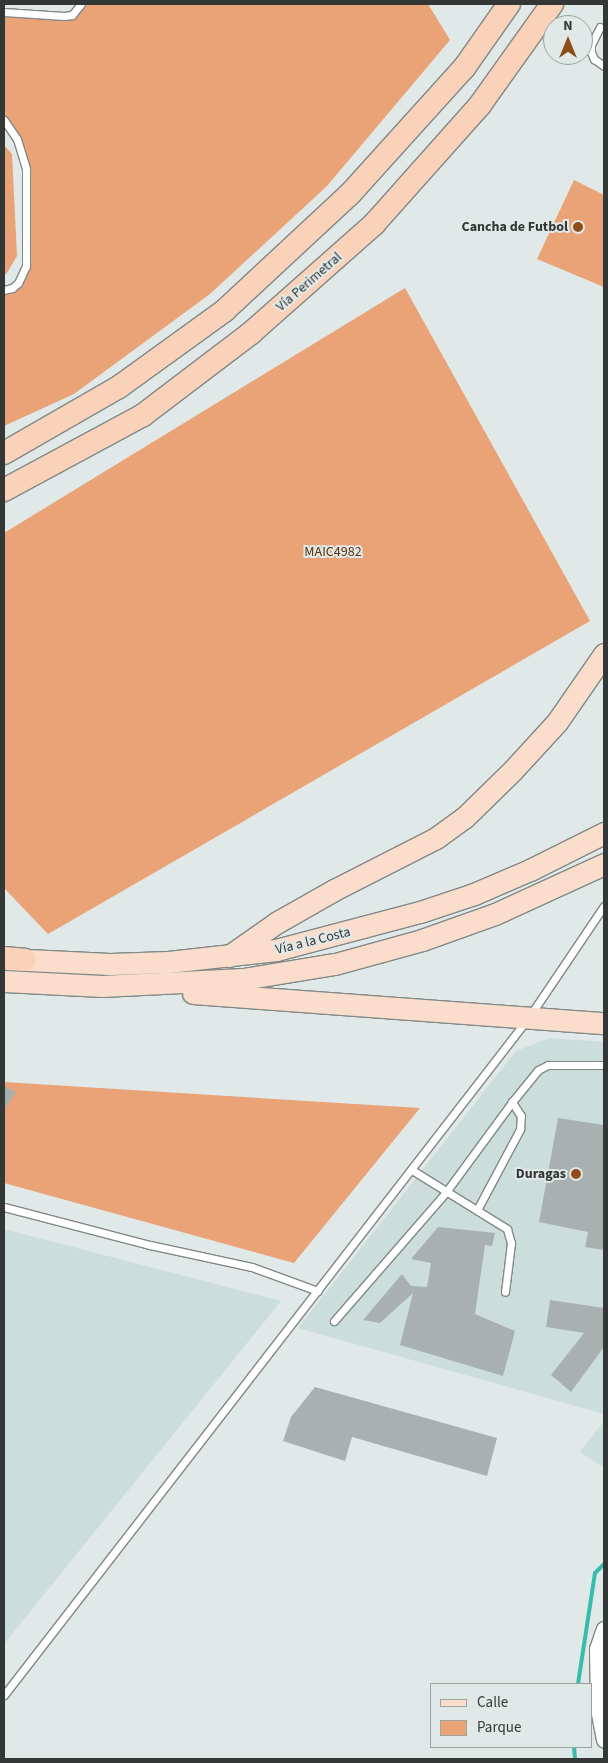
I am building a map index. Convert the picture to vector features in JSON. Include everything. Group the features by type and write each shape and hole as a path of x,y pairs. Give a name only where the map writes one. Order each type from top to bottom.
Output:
{"highway":[{"path":"4,453 119,387 224,311 350,194 464,68 509,4"},
{"name":"Vía Perimetral","path":"4,490 143,415 251,333 366,231 439,153 480,105 552,4"}],"main road":[{"path":"226,957 276,923 334,890 429,842 464,818 513,770 557,722 604,654"},
{"name":"Vía a la Costa","path":"11,959 110,964 226,957 276,950 325,939 420,912 474,894 530,870 604,833"},
{"name":"Vía a la Costa","path":"4,981 102,986 243,979 335,964 422,940 495,914 604,864"},
{"path":"102,986 604,1023"}],"street":[{"path":"604,1629 597,1649 601,1673 598,1709 604,1740"}],"lane":[{"path":"4,12 64,16 72,15 81,4"},
{"path":"600,27 591,45 591,52 594,59 604,66"},
{"path":"4,120 17,139 26,169 26,266 18,283 12,288 4,290"},
{"path":"4,1695 529,1018 604,906"},
{"path":"334,1321 446,1192 538,1070 548,1065 604,1065"},
{"path":"477,1210 520,1129 521,1116 512,1102"},
{"path":"412,1170 507,1229 511,1243 505,1292"},
{"path":"4,1207 150,1245 252,1267 318,1291"}],"shaded area":[{"path":"549,1038 604,1042 604,1414 298,1328 516,1051"},
{"path":"4,1229 281,1301 4,1644"},
{"path":"604,1421 604,1468 580,1452"}],"green space":[{"path":"80,4 428,4 450,40 327,186 210,294 74,394 4,426 4,291 19,279 26,260 25,150 4,118 4,14 64,18"},
{"path":"4,145 12,154 17,256 4,275"},
{"name":"Cancha de Futbol","path":"574,180 604,195 604,287 537,259"},
{"name":"MAIC4982","path":"405,288 590,621 48,934 4,888 4,533"},
{"path":"4,1082 420,1108 294,1263 4,1183"}],"building":[{"path":"4,1086 16,1092 4,1110"},
{"name":"Duragas","path":"558,1118 604,1125 604,1250 585,1247 588,1232 539,1222"},
{"path":"438,1227 495,1233 492,1246 485,1245 475,1314 515,1331 503,1376 400,1345 413,1293 380,1323 363,1320 402,1274 411,1286 427,1287 431,1263 411,1259"},
{"path":"550,1300 604,1308 604,1347 571,1392 551,1375 584,1333 546,1327"},
{"path":"315,1387 497,1438 487,1476 352,1437 345,1461 283,1441 291,1417"}],"waterway":[{"path":"578,1683 595,1573 604,1564"},
{"path":"574,1748 575,1759"}],"place":[{"name":"Cancha de Futbol","path":"578,227"},
{"name":"Duragas","path":"576,1174"}]}
